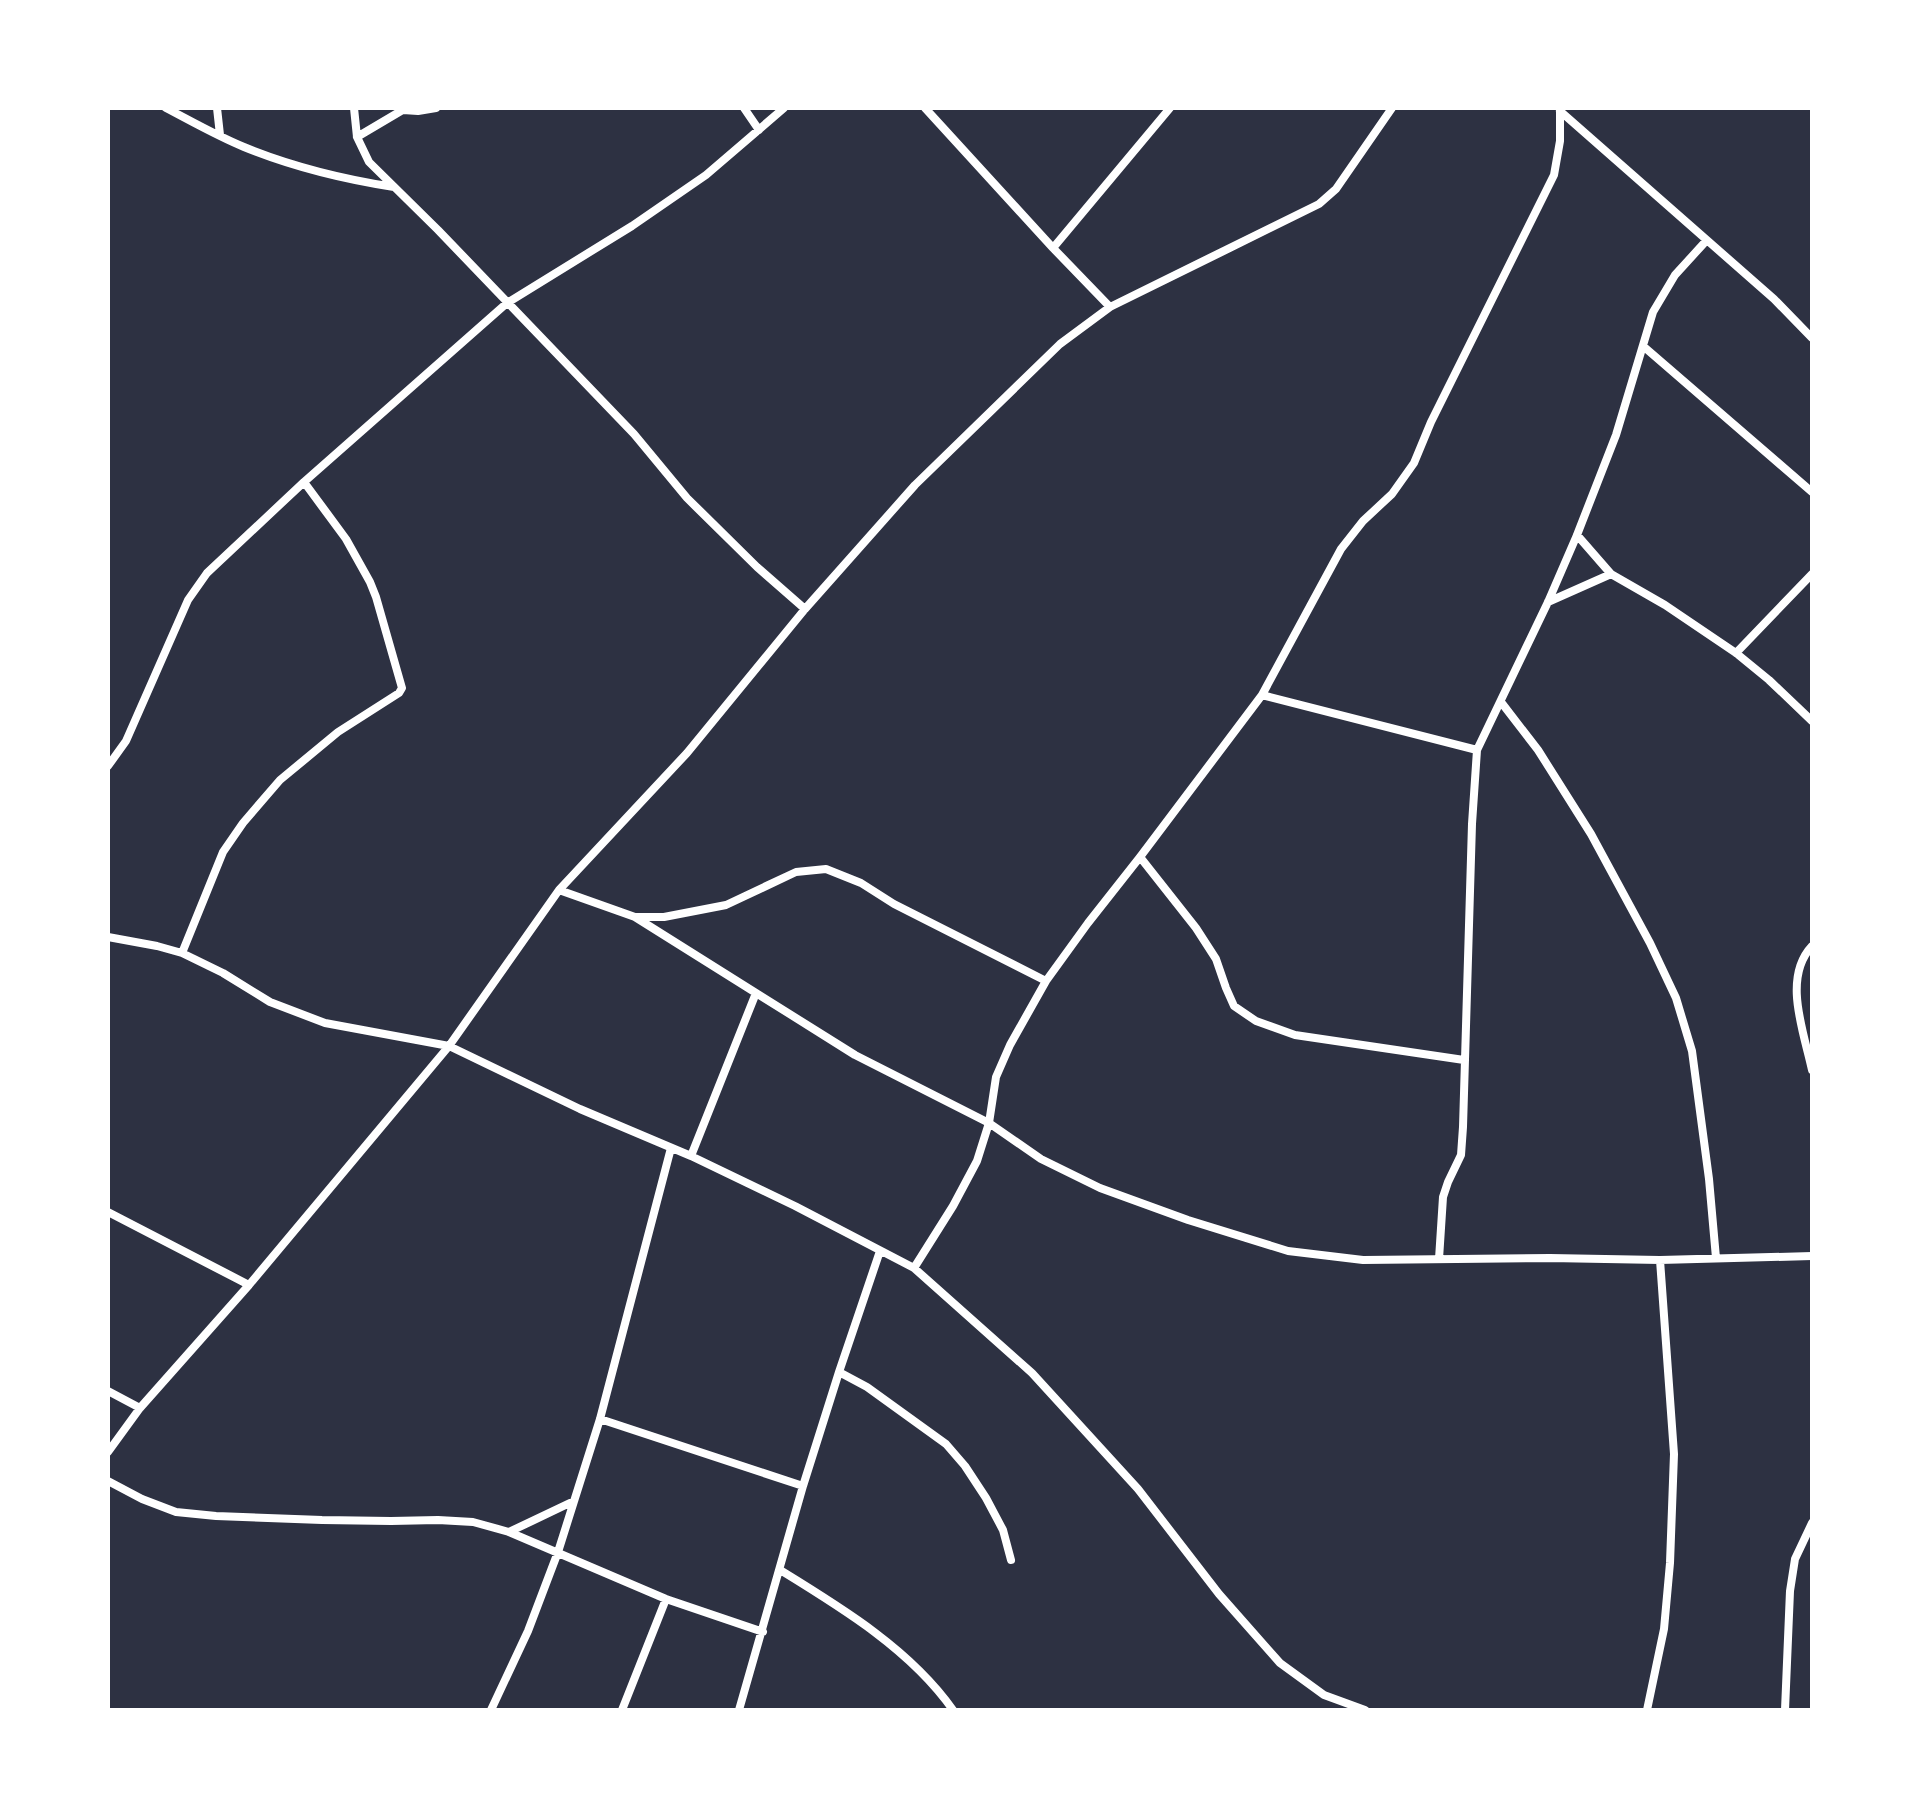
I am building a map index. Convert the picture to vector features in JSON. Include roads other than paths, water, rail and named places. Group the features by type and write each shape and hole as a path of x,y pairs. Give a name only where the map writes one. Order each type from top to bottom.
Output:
{"street":[{"path":"166,108 241,146 284,162 343,179 396,188"},
{"path":"217,108 220,135"},
{"path":"354,108 357,137 369,162 634,434 687,498 805,609"},
{"path":"357,137 404,109 436,108"},
{"path":"744,108 759,130"},
{"path":"108,766 126,741 188,600 207,573 304,482 507,303 632,226 706,175 784,108"},
{"path":"925,108 1110,307"},
{"path":"1053,248 1170,108"},
{"path":"108,1452 140,1408 249,1285 449,1046 559,890 687,753 805,609 915,485 1060,344 1110,307 1319,204 1336,189 1392,108"},
{"path":"1560,109 1774,299 1812,338"},
{"path":"914,1268 977,1161 989,1123 996,1077 1046,981 1262,695 1341,549 1363,521 1392,494 1414,463 1431,422 1554,175 1560,141 1560,109"},
{"path":"1439,1259 1443,1197 1461,1155 1477,750 1577,535 1616,435 1653,312 1675,275 1706,241"},
{"path":"1643,346 1812,492"},
{"path":"182,953 223,852 243,823 280,780 338,732 399,693 402,688 370,582 346,539 304,482"},
{"path":"1577,535 1611,574 1665,605 1736,653 1812,721"},
{"path":"1548,602 1611,574"},
{"path":"1736,653 1812,574"},
{"path":"1262,695 1477,750"},
{"path":"1501,702 1538,750 1591,834 1676,998 1692,1051 1716,1258"},
{"path":"1140,857 1196,928 1216,959 1234,1006 1256,1021 1295,1035 1464,1060"},
{"path":"635,917 664,917 726,905 796,872 826,869 861,883 894,904 1046,981"},
{"path":"559,890 635,917 855,1055 989,1123 1041,1159 1100,1188 1288,1251 1363,1260 1660,1260 1812,1256"},
{"path":"108,937 182,953 223,973 270,1002 325,1023 449,1046 580,1109 691,1156 914,1268 1032,1373 1138,1489 1219,1594 1280,1663 1324,1695 1365,1710"},
{"path":"1812,946 1797,970 1796,997 1812,1070"},
{"path":"691,1156 756,993"},
{"path":"491,1710 528,1631 558,1552 600,1419 671,1148"},
{"path":"108,1212 249,1285"},
{"path":"739,1710 803,1486 880,1251"},
{"path":"1647,1710 1664,1629 1674,1454 1660,1260"},
{"path":"839,1372 867,1387 946,1444 965,1466 992,1509 1003,1530 1011,1560"},
{"path":"108,1391 140,1408"},
{"path":"600,1419 803,1486"},
{"path":"108,1481 176,1512 322,1520 473,1522 509,1532 666,1599 763,1632"},
{"path":"509,1532 574,1501"},
{"path":"1785,1710 1795,1559 1812,1523"},
{"path":"780,1570 849,1612 917,1668 941,1692 953,1710"},
{"path":"622,1710 666,1599"}]}
